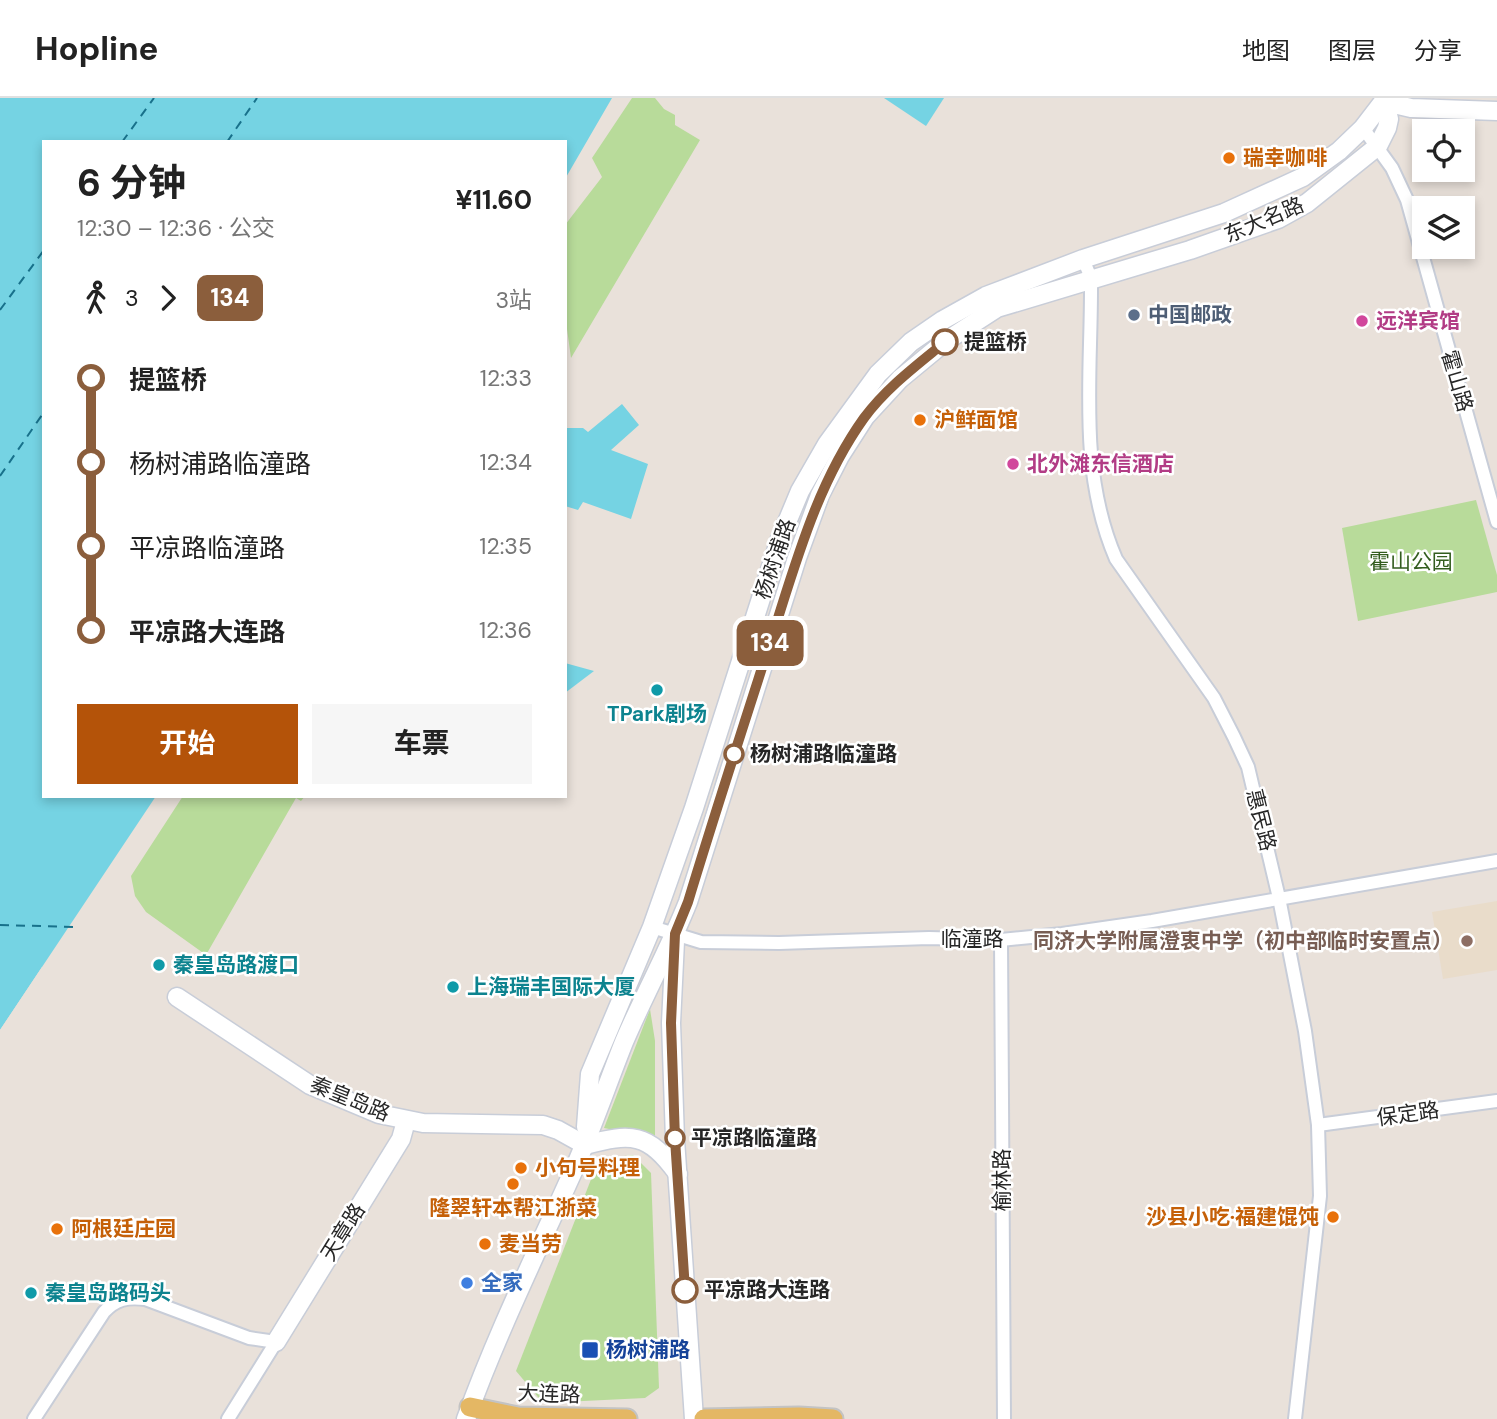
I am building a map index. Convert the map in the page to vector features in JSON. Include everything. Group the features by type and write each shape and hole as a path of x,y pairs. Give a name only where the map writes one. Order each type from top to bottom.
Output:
{"main road":[{"path":"1378,146 1389,119 1386,100 1422,109 1497,111"},
{"name":"东大名路","path":"1083,259 1224,213 1303,177 1339,151 1386,100"},
{"name":"东大名路","path":"1091,278 1190,250 1278,219 1307,204 1378,146"},
{"name":"杨树浦路","path":"585,1145 590,1074 652,927 694,808 780,538 800,491 827,444 878,374 911,342 986,296 1083,259"},
{"name":"杨树浦路","path":"468,1413 585,1145 625,1042 688,902 797,558 820,495 840,456 865,416 900,379 946,341 997,308 1091,278"},
{"path":"675,934 671,1023 694,1419"},
{"name":"秦皇岛路","path":"177,997 310,1085 354,1105 406,1121 542,1125 558,1130 585,1145"},
{"name":"天章路","path":"275,1342 401,1139 406,1121"},
{"path":"585,1145 616,1137 637,1137 666,1157 678,1174"},
{"name":"大连路","path":"468,1413 518,1417 627,1419"},
{"path":"704,1419 833,1419"}],"street":[{"name":"霍山路","path":"1363,128 1392,168 1407,200 1495,505 1497,522"},
{"name":"惠民路","path":"1083,259 1091,278 1087,426 1093,475 1105,533 1116,559 1214,698 1248,767 1279,898 1305,1031 1318,1125 1320,1196 1295,1419"},
{"name":"临潼路","path":"652,927 701,942 723,943 929,938 1001,940 1152,921 1497,861"},
{"name":"榆林路","path":"1001,940 1004,1419"},
{"name":"保定路","path":"1318,1125 1497,1101"},
{"path":"34,1419 104,1312 111,1304 124,1298 145,1299 249,1338 275,1342 228,1419"}],"shaded area":[{"name":"同济大学附属澄衷中学（初中部临时安置点）","path":"1497,901 1497,970 1443,979 1432,912"}],"green space":[{"path":"632,98 655,98 664,109 675,115 675,125 700,140 571,358 567,329 567,222 602,177 592,158"},
{"name":"霍山公园","path":"1476,500 1497,575 1497,592 1358,621 1342,528"},
{"path":"182,798 296,798 206,955 146,912 135,896 131,876"},
{"path":"650,1009 655,1041 655,1138 604,1128"},
{"path":"633,1155 651,1173 659,1388 645,1398 543,1403 516,1371 599,1159"}],"water":[{"path":"0,98 612,98 567,176 567,140 42,140 42,798 155,798 0,1030"},
{"path":"884,98 944,98 926,126"},
{"path":"622,404 639,425 611,450 648,464 631,519 583,502 578,510 567,507 567,428 583,428 588,432"},
{"path":"567,664 594,671 567,691"}],"pier":[{"path":"42,967 45,969 0,1033 0,1030"}],"ferry route":[{"path":"123,140 154,98"},
{"path":"228,140 257,98"},
{"path":"0,310 42,253"},
{"path":"0,476 42,415"},
{"path":"0,925 76,927"}],"bus line":[{"name":"134","path":"685,1290 671,1023 675,934 688,902 797,558 820,495 865,416 900,379 945,342"}],"place":[{"name":"瑞幸咖啡","path":"1229,158"},
{"name":"中国邮政","path":"1134,315"},
{"name":"远洋宾馆","path":"1362,321"},
{"name":"提篮桥","path":"945,342"},
{"name":"沪鲜面馆","path":"920,420"},
{"name":"北外滩东信酒店","path":"1013,464"},
{"name":"TPark剧场","path":"657,690"},
{"name":"杨树浦路临潼路","path":"734,754"},
{"name":"同济大学附属澄衷中学（初中部临时安置点）","path":"1467,941"},
{"name":"秦皇岛路渡口","path":"159,965"},
{"name":"上海瑞丰国际大厦","path":"453,987"},
{"name":"平凉路临潼路","path":"675,1138"},
{"name":"小句号料理","path":"521,1168"},
{"name":"隆翠轩本帮江浙菜","path":"513,1184"},
{"name":"沙县小吃·福建馄饨","path":"1333,1217"},
{"name":"阿根廷庄园","path":"57,1229"},
{"name":"麦当劳","path":"485,1244"},
{"name":"全家","path":"467,1283"},
{"name":"平凉路大连路","path":"685,1290"},
{"name":"秦皇岛路码头","path":"31,1293"},
{"name":"杨树浦路","path":"590,1350"}]}
